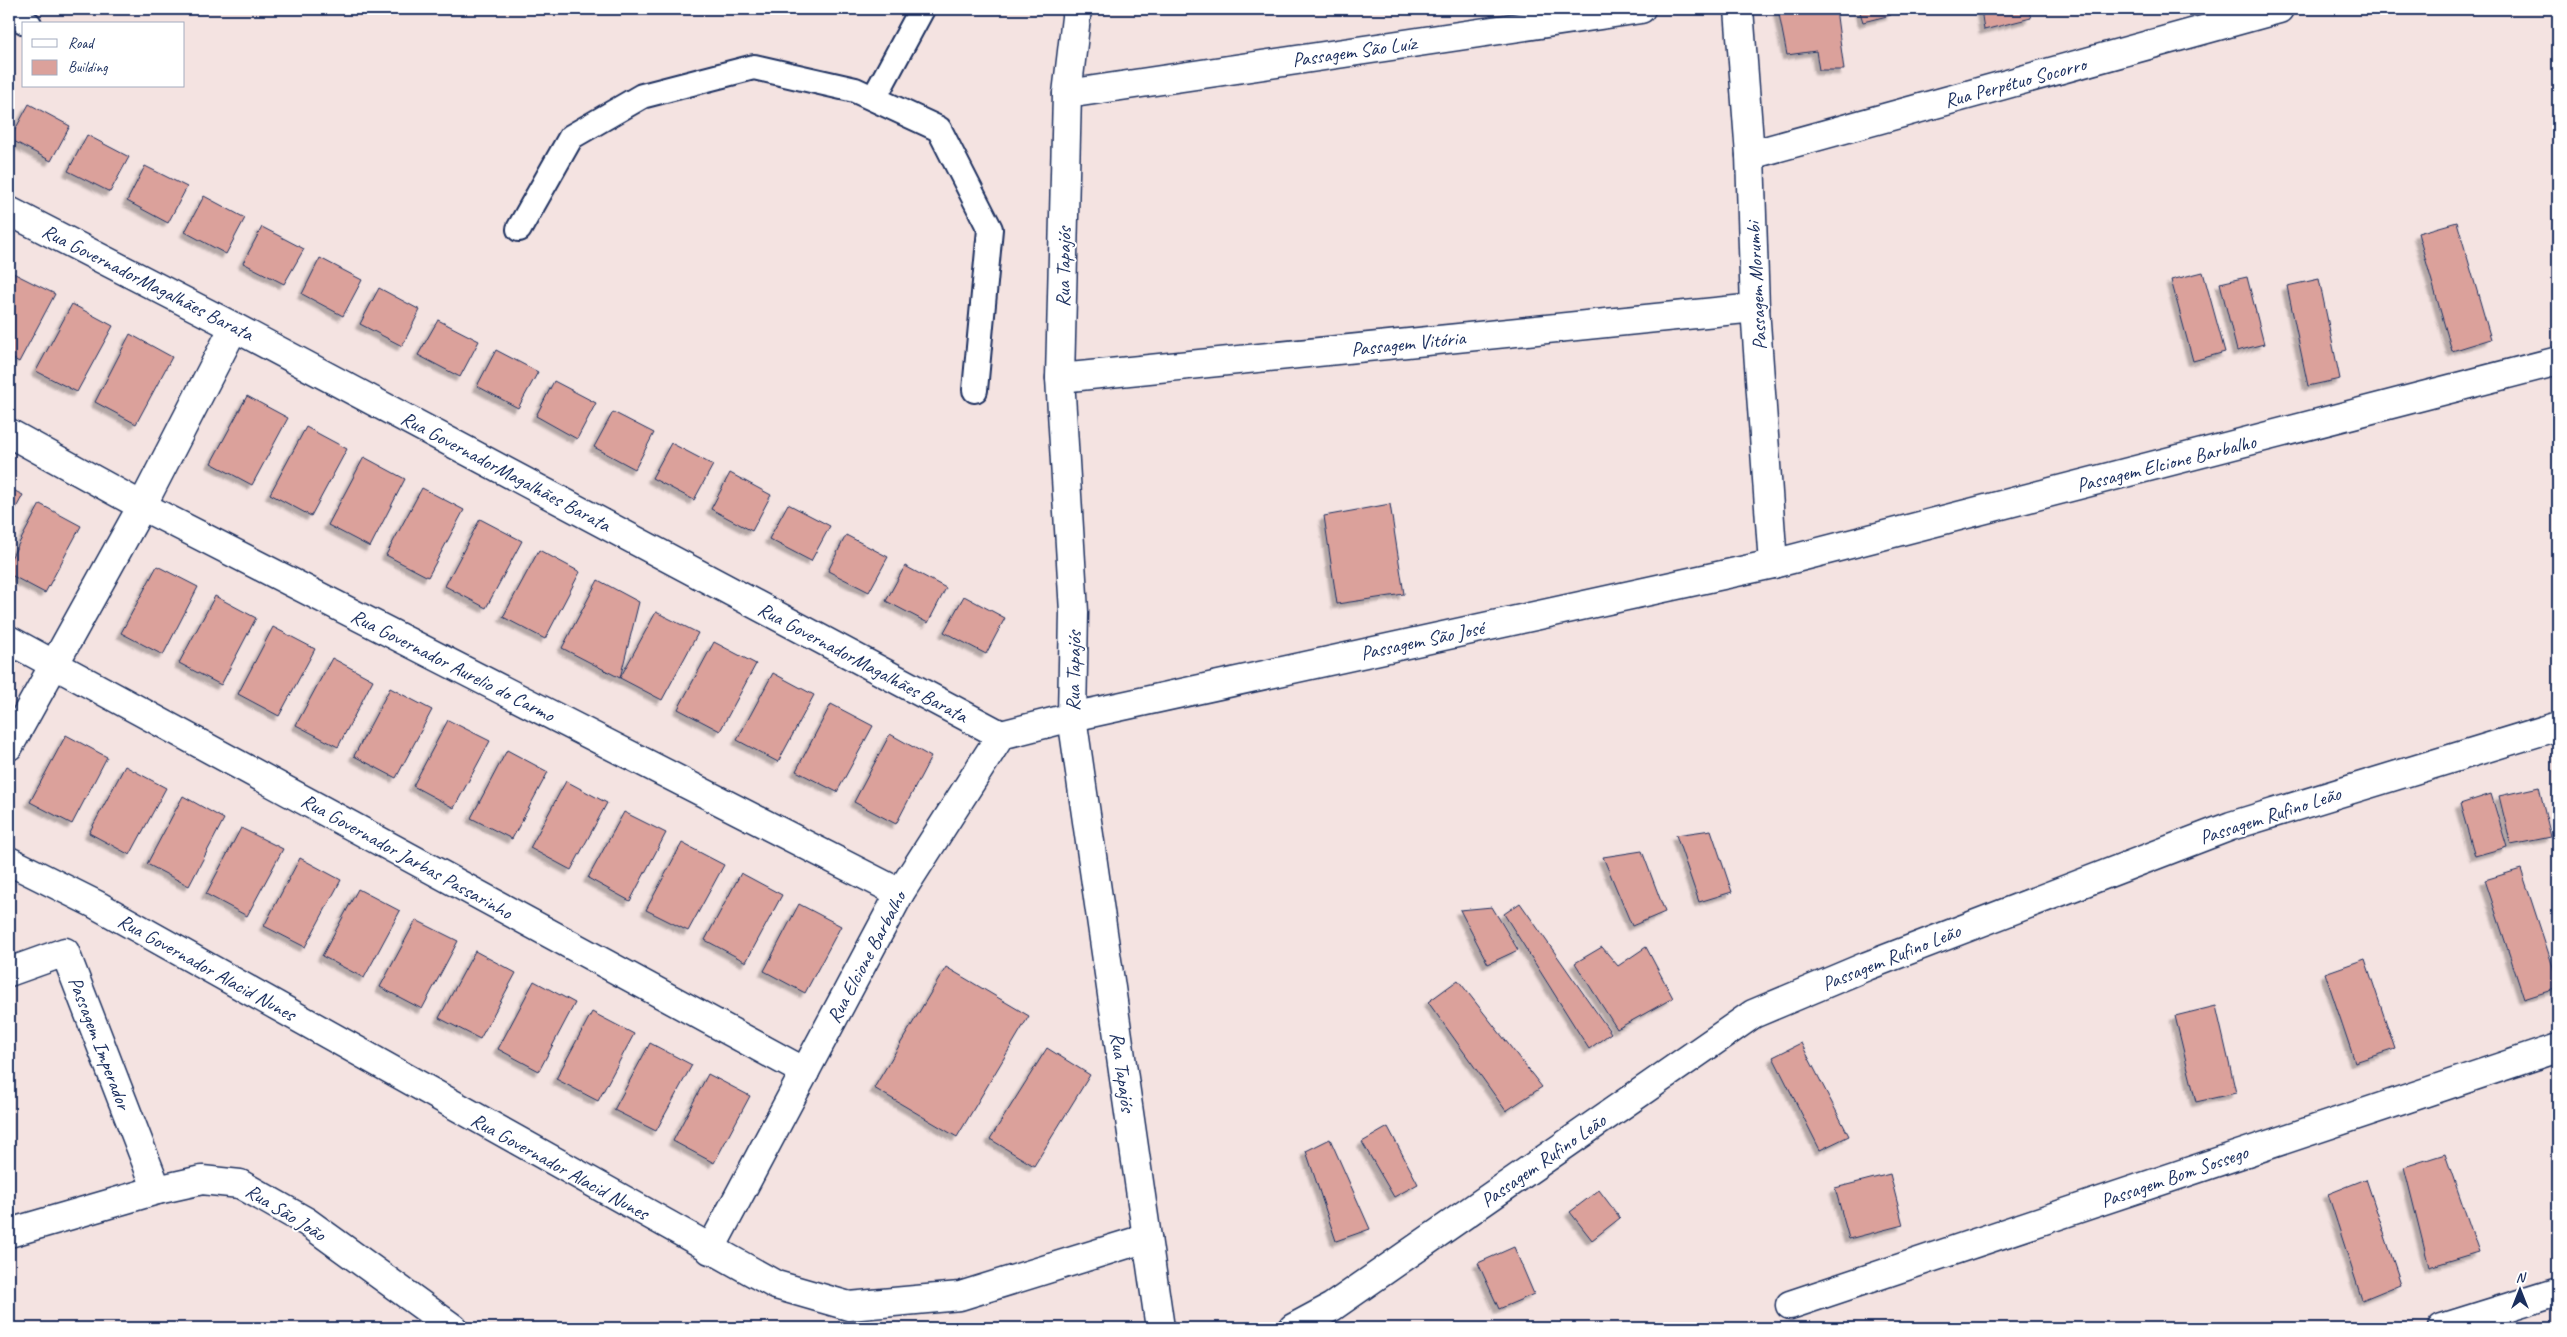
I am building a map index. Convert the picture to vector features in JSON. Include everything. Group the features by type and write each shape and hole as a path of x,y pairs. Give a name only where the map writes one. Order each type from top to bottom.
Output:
{"street":[{"name":"Rua Tapajós","path":"1077,9 1067,94 1060,378 1074,612 1072,717 1160,1328"},
{"name":"Passagem São Luíz","path":"1067,94 1641,9"},
{"name":"Passagem Morumbi","path":"1739,9 1750,155 1756,308 1773,564"},
{"name":"Rua Perpétuo Socorro","path":"1750,155 2279,9"},
{"name":"Rua GovernadorMagalhães Barata","path":"9,211 234,327 1001,736"},
{"name":"Passagem Vitória","path":"1060,378 1756,308"},
{"path":"9,746 52,663 142,506 234,327"},
{"name":"Passagem Elcione Barbalho","path":"1773,564 2558,361"},
{"name":"Rua Governador Aurelio do Carmo","path":"9,433 142,506 900,893"},
{"name":"Passagem São José","path":"1072,717 1773,564"},
{"name":"Rua Governador Jarbas Passarinho","path":"9,640 805,1072"},
{"path":"1001,736 1072,717"},
{"name":"Passagem Rufino Leão","path":"1293,1328 1332,1307 1754,1014 1867,966 2231,826 2558,726"},
{"name":"Rua Elcione Barbalho","path":"710,1250 900,893 1001,736"},
{"name":"Rua Governador Alacid Nunes","path":"9,861 112,914 710,1250 776,1285 849,1306 960,1296 1147,1238"},
{"name":"Passagem Imperador","path":"9,972 64,952 157,1190"},
{"name":"Passagem Bom Sossego","path":"1790,1305 2558,1048"},
{"name":"Rua São João","path":"9,1233 157,1190 202,1180 240,1184 307,1222 453,1328"},
{"path":"2442,1328 2558,1292"}],"lane":[{"path":"874,98 922,9"},
{"path":"9,13 25,22"},
{"path":"519,230 571,138 642,96 754,67 855,90 939,129 990,230 975,390"}],"building":[{"path":"1778,9 1836,9 1844,70 1819,70 1816,51 1787,55"},
{"path":"1859,9 1889,9 1891,15 1863,22"},
{"path":"1981,9 2028,9 2031,18 1984,30"},
{"path":"29,104 70,126 51,161 10,139"},
{"path":"87,135 129,157 110,192 68,171"},
{"path":"145,166 187,187 168,223 127,201"},
{"path":"204,196 245,218 226,254 185,232"},
{"path":"2457,222 2491,339 2452,351 2418,233"},
{"path":"262,227 304,249 284,284 243,263"},
{"path":"320,258 362,280 343,316 302,294"},
{"path":"2203,272 2225,352 2193,361 2171,280"},
{"path":"13,273 55,294 19,362 9,356 9,282"},
{"path":"2247,277 2264,344 2237,351 2220,283"},
{"path":"2319,279 2340,379 2308,386 2287,286"},
{"path":"379,288 420,310 402,346 360,324"},
{"path":"72,304 113,326 77,392 36,371"},
{"path":"438,320 479,341 460,377 418,355"},
{"path":"130,334 172,357 136,424 95,402"},
{"path":"496,350 538,372 518,408 477,386"},
{"path":"554,381 596,403 577,439 536,416"},
{"path":"247,396 288,418 252,485 211,463"},
{"path":"613,412 654,433 635,469 594,447"},
{"path":"306,427 347,449 311,516 270,494"},
{"path":"671,443 713,465 694,500 652,478"},
{"path":"364,457 405,479 370,547 328,525"},
{"path":"730,473 771,495 752,531 711,509"},
{"path":"9,488 23,495 9,521"},
{"path":"422,488 464,510 428,577 386,555"},
{"path":"40,504 81,526 45,593 9,574 9,562"},
{"path":"788,504 830,526 811,561 769,539"},
{"path":"1390,504 1404,594 1337,604 1324,516"},
{"path":"480,519 522,541 486,608 445,586"},
{"path":"846,535 888,557 869,592 828,571"},
{"path":"539,550 580,572 545,639 503,617"},
{"path":"157,566 198,587 163,655 121,633"},
{"path":"905,566 946,588 928,623 886,601"},
{"path":"598,580 639,602 620,678 562,648"},
{"path":"215,596 256,618 221,685 179,663"},
{"path":"964,596 1005,618 986,654 944,632"},
{"path":"656,612 698,633 662,700 620,678"},
{"path":"273,627 315,649 279,716 238,694"},
{"path":"714,642 756,664 720,731 678,709"},
{"path":"332,658 373,680 338,747 296,725"},
{"path":"773,673 814,695 778,762 737,740"},
{"path":"390,688 432,710 396,778 354,756"},
{"path":"831,704 873,726 837,792 796,771"},
{"path":"448,720 490,741 454,808 413,786"},
{"path":"890,734 931,757 896,824 854,802"},
{"path":"66,735 107,757 72,824 30,802"},
{"path":"507,750 548,772 512,839 471,818"},
{"path":"125,766 166,788 130,855 89,833"},
{"path":"566,781 607,803 571,870 530,848"},
{"path":"2539,787 2551,837 2511,845 2499,796"},
{"path":"2491,794 2507,847 2475,856 2460,804"},
{"path":"183,796 224,819 189,886 147,864"},
{"path":"624,812 666,833 630,901 588,878"},
{"path":"241,828 283,849 247,916 206,894"},
{"path":"1711,830 1732,892 1699,902 1676,835"},
{"path":"682,843 724,865 688,931 646,910"},
{"path":"1642,851 1665,912 1632,926 1603,857"},
{"path":"300,858 341,880 305,947 264,926"},
{"path":"2521,869 2558,982 2558,988 2524,999 2485,880"},
{"path":"741,873 782,895 746,962 705,940"},
{"path":"358,889 400,911 364,978 322,956"},
{"path":"1520,903 1611,1033 1589,1049 1504,914"},
{"path":"799,904 841,926 805,993 764,971"},
{"path":"1492,907 1518,950 1488,964 1460,910"},
{"path":"416,920 458,941 422,1009 380,987"},
{"path":"1602,947 1618,966 1646,947 1673,998 1617,1029 1575,963"},
{"path":"475,951 516,973 480,1039 439,1018"},
{"path":"2365,959 2395,1049 2355,1062 2325,973"},
{"path":"946,967 1029,1016 957,1137 874,1088"},
{"path":"1458,980 1542,1087 1506,1111 1428,1002"},
{"path":"534,981 575,1003 539,1071 498,1049"},
{"path":"2216,1006 2236,1093 2196,1102 2175,1016"},
{"path":"592,1012 634,1034 598,1101 556,1079"},
{"path":"650,1043 692,1065 656,1131 614,1110"},
{"path":"1801,1043 1849,1136 1820,1150 1773,1057"},
{"path":"1047,1048 1090,1075 1034,1166 990,1139"},
{"path":"708,1074 750,1096 714,1163 673,1141"},
{"path":"1388,1127 1418,1184 1394,1197 1362,1142"},
{"path":"1330,1139 1370,1229 1336,1241 1306,1151"},
{"path":"2445,1154 2479,1252 2429,1267 2404,1167"},
{"path":"1890,1174 1903,1225 1849,1239 1835,1188"},
{"path":"2366,1179 2401,1284 2362,1300 2328,1194"},
{"path":"1599,1190 1620,1218 1592,1240 1570,1212"},
{"path":"1514,1247 1534,1294 1499,1309 1478,1263"}]}
